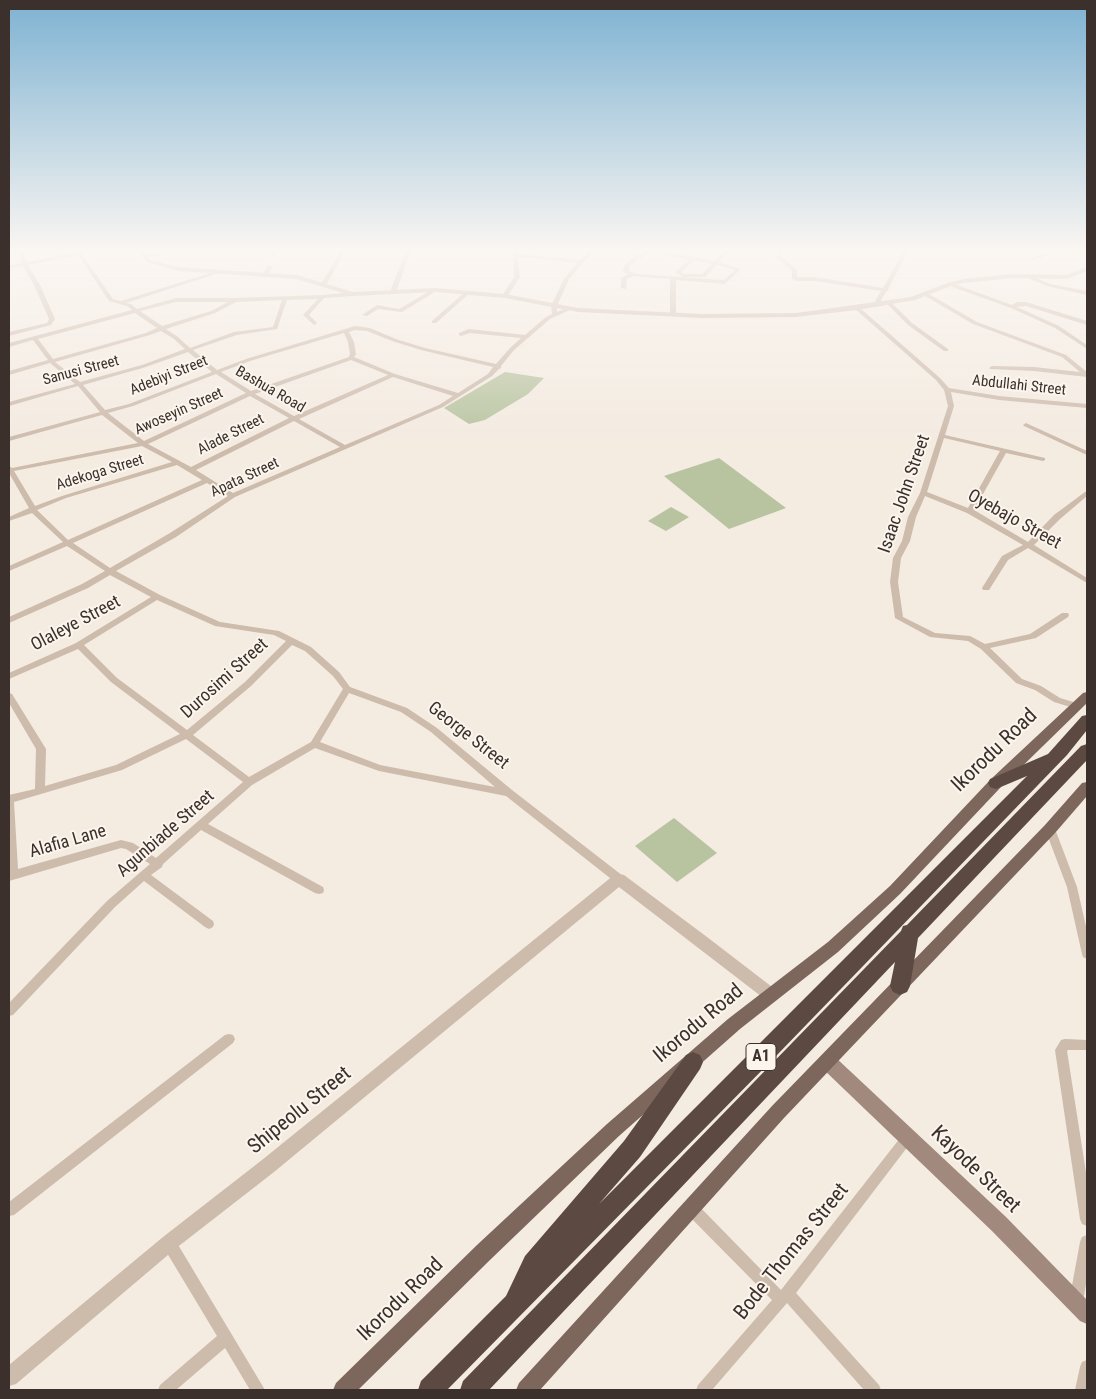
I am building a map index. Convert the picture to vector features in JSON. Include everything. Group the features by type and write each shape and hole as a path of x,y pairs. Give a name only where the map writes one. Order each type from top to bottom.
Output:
{"highway":[{"name":"A1","path":"430,1390 1061,752 1085,713"},
{"name":"A1","path":"472,1390 910,932 1087,750"},
{"path":"996,783 1061,752"},
{"path":"900,986 910,932"},
{"path":"511,1308 533,1264 632,1149 693,1062"}],"main road":[{"name":"Ikorodu Road","path":"343,1390 608,1135 734,1024 833,947 889,895 996,783 1085,713"},
{"path":"526,1390 778,1112 1050,829 1087,787"},
{"name":"Kayode Street","path":"828,1062 908,1137 1081,1308"}],"street":[{"path":"9,334 48,324 52,319 52,315"},
{"path":"9,345 117,315"},
{"name":"Bashua Road","path":"143,315 190,349 215,371 249,394 344,447"},
{"path":"9,373 140,337 203,315"},
{"name":"Sanusi Street","path":"9,404 144,366 236,333 274,328 280,315"},
{"path":"307,315 308,319 314,323"},
{"path":"434,322 442,315"},
{"name":"Apata Street","path":"9,620 85,586 173,535 233,496 420,416 458,395 498,368 512,349 549,315"},
{"path":"692,315 769,315"},
{"path":"865,315 932,374 947,390"},
{"path":"901,315 910,324 946,350"},
{"path":"961,315 974,323 1064,356 1087,375"},
{"path":"1031,315 1056,327 1087,348"},
{"path":"1062,315 1087,323"},
{"name":"Adebiyi Street","path":"9,439 152,398 215,371 281,349 355,328 368,329 423,349 498,368"},
{"path":"461,334 469,330 526,337"},
{"path":"346,331 351,342 353,354 351,358 393,375 458,395"},
{"path":"35,339 52,362 80,385 104,413 143,444 191,470 233,496"},
{"name":"Awoseyin Street","path":"10,472 143,444 249,394 351,358"},
{"path":"992,368 1034,369 1087,375"},
{"name":"Alade Street","path":"191,470 293,418 393,375"},
{"name":"Abdullahi Street","path":"947,390 999,398 1087,406"},
{"name":"Isaac John Street","path":"947,390 952,409 923,493 912,518 906,541 897,558 894,582 899,618 933,635 970,639 984,648 1019,681 1038,688 1057,700 1085,713"},
{"path":"1026,425 1087,453"},
{"path":"942,436 1043,459"},
{"path":"970,511 1004,450"},
{"name":"Adekoga Street","path":"9,519 64,497 176,463"},
{"path":"10,472 33,510 68,543 109,572 157,597 218,624 276,633 292,640 308,649 336,674 347,689"},
{"path":"9,569 207,480"},
{"name":"Oyebajo Street","path":"923,493 970,511 1030,544 1087,581"},
{"path":"986,588 1005,558 1030,544 1057,517 1087,493"},
{"name":"Olaleye Street","path":"9,676 78,645 157,597"},
{"path":"984,648 1033,636 1065,615"},
{"name":"Durosimi Street","path":"9,800 119,768 196,729 248,684 292,640"},
{"path":"78,645 114,680 249,782"},
{"name":"Agunbiade Street","path":"9,1011 111,904 249,782 314,744 347,689"},
{"name":"George Street","path":"347,689 404,710 434,730 509,793 771,995"},
{"path":"9,696 41,749 40,792"},
{"path":"314,744 379,768 509,793"},
{"path":"9,800 11,876"},
{"path":"201,825 319,890"},
{"path":"1050,829 1072,887 1087,954"},
{"name":"Alafia Lane","path":"11,876 121,844 129,846 158,864"},
{"path":"144,876 209,924"},
{"name":"Shipeolu Street","path":"9,1377 169,1243 276,1159 619,879"},
{"path":"9,1210 229,1039"},
{"path":"1087,1046 1065,1044 1061,1050 1087,1219"},
{"name":"Bode Thomas Street","path":"703,1390 784,1296 908,1137"},
{"path":"691,1208 784,1296 874,1390"},
{"path":"1081,1308 1087,1242"},
{"path":"169,1243 258,1390"},
{"path":"165,1390 226,1338"},
{"path":"1082,1390 1087,1367"}],"green space":[{"path":"505,372 544,378 528,394 485,420 469,424 444,408"},
{"path":"719,458 786,508 729,529 664,476"},
{"path":"671,507 689,517 666,531 648,521"},
{"path":"674,818 717,853 677,882 635,846"}]}
